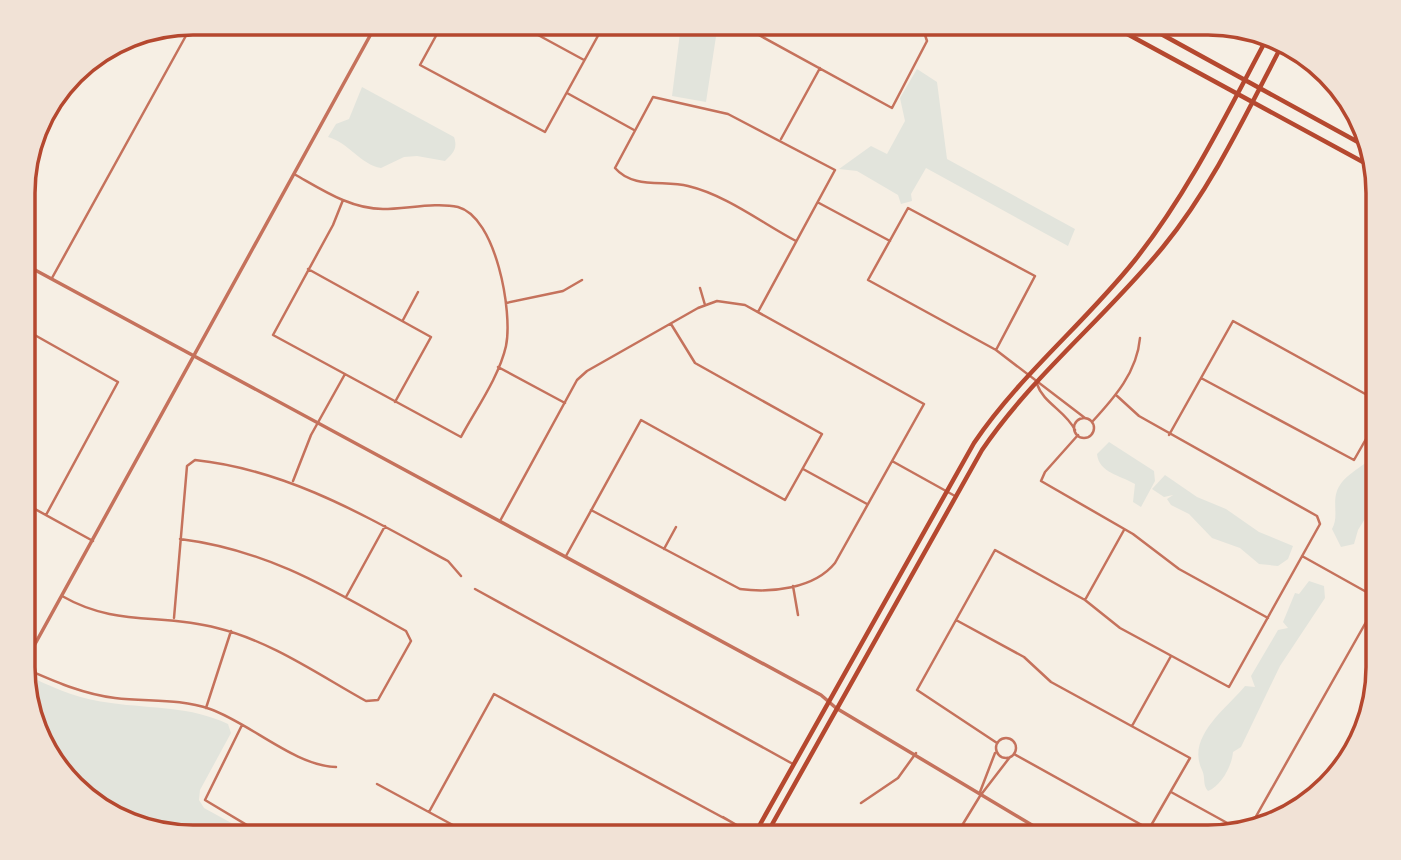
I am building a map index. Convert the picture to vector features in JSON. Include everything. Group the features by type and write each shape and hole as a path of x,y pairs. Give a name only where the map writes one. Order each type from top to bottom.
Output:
{"main road":[{"path":"1129,35 1363,162"},
{"path":"1163,35 1357,141"},
{"path":"763,825 793,764 983,429 1028,373 1111,287 1152,238 1178,200 1263,45"},
{"path":"765,825 836,708 990,437 1036,381 1126,290 1165,245 1198,199 1278,52"}],"street":[{"path":"51,278 186,35"},
{"path":"35,646 370,35"},
{"path":"436,35 420,65 545,132 598,35"},
{"path":"538,35 584,60"},
{"path":"759,35 892,108 926,35"},
{"path":"781,140 820,68"},
{"path":"567,93 635,131"},
{"path":"758,312 835,170 728,114 653,97 615,168 627,179 686,185 707,192 796,241"},
{"path":"293,173 343,200 380,209 456,207 469,212 482,224 492,248 506,303 507,337 498,367 461,437 274,335 343,200"},
{"path":"818,202 890,241"},
{"path":"996,350 1035,276 908,208 868,281 996,350 1092,422 1094,429 1091,435 1084,438 1078,436 1068,418 1040,392 1036,381"},
{"path":"308,269 431,337 396,402"},
{"path":"35,270 829,700 836,708 916,753 1028,825"},
{"path":"506,303 563,291 582,280"},
{"path":"700,288 705,305"},
{"path":"403,321 418,292"},
{"path":"499,521 565,403 587,370 717,301 745,305 924,404 828,572 812,582 793,586 740,589 591,510"},
{"path":"1169,435 1233,321 1366,394"},
{"path":"566,556 641,420 785,500 822,435 695,363 671,324"},
{"path":"35,335 118,382 46,515"},
{"path":"1092,422 1116,395 1139,356 1140,338"},
{"path":"498,367 565,403"},
{"path":"292,482 318,424 345,374"},
{"path":"1201,378 1354,460 1366,439"},
{"path":"997,743 917,690 995,550 1085,600 1120,628 1229,687 1321,520 1169,435 1139,416 1116,395"},
{"path":"1075,429 1077,421 1085,418"},
{"path":"1078,436 1045,472 1041,481 1124,530 1179,569 1268,618"},
{"path":"892,461 955,496"},
{"path":"173,620 190,462 226,464 292,482 384,526 448,561 461,576"},
{"path":"803,469 868,504"},
{"path":"35,509 93,541"},
{"path":"346,597 384,526"},
{"path":"663,550 676,527"},
{"path":"1085,600 1124,530"},
{"path":"62,596 107,616 173,620 231,631 261,643 373,702 378,700 411,641 410,635 346,597 262,557 215,544 180,539"},
{"path":"1302,556 1366,592"},
{"path":"793,586 797,615"},
{"path":"475,589 793,764"},
{"path":"956,620 1024,657 1051,682 1189,758 1151,825"},
{"path":"1255,818 1366,625"},
{"path":"206,708 231,631"},
{"path":"1132,726 1171,656"},
{"path":"35,671 69,688 95,695 165,699 206,708 242,724 315,764 336,767"},
{"path":"429,812 494,694 736,825"},
{"path":"242,724 205,800 247,825"},
{"path":"962,825 980,796 1014,754 1015,746 1010,739 997,743"},
{"path":"980,796 981,786 997,743"},
{"path":"996,750 1000,756 1010,757"},
{"path":"861,803 898,778 916,753"},
{"path":"1014,754 1142,825"},
{"path":"377,784 453,825"},
{"path":"1171,792 1227,824"}],"shaded area":[{"path":"680,35 716,35 706,102 672,96"},
{"path":"917,69 937,82 947,159 1075,229 1068,246 926,168 911,194 912,201 901,204 898,195 857,171 839,169 871,146 887,154 905,121 900,98"},
{"path":"362,87 454,137 455,148 452,153 445,161 417,156 404,157 381,168 367,163 328,137 336,124 349,119"},
{"path":"1109,442 1154,471 1155,481 1141,507 1133,502 1135,484 1111,473 1099,460 1097,454"},
{"path":"1366,462 1366,517 1354,544 1341,547 1332,529 1335,502 1340,485"},
{"path":"1165,475 1197,497 1226,509 1259,532 1293,546 1288,559 1278,566 1259,564 1240,548 1212,538 1189,514 1171,505 1167,499 1173,495 1164,497 1152,489"},
{"path":"1309,581 1324,586 1325,598 1280,666 1241,747 1233,752 1225,775 1208,791 1198,758 1204,735 1210,724 1245,686 1255,687 1251,676 1278,630 1288,628 1283,622 1295,593 1299,594"},
{"path":"36,679 91,700 185,711 228,724 231,733 200,790 199,800 204,808 235,825 172,824 142,817 123,809 89,786 56,746 43,718"}]}
